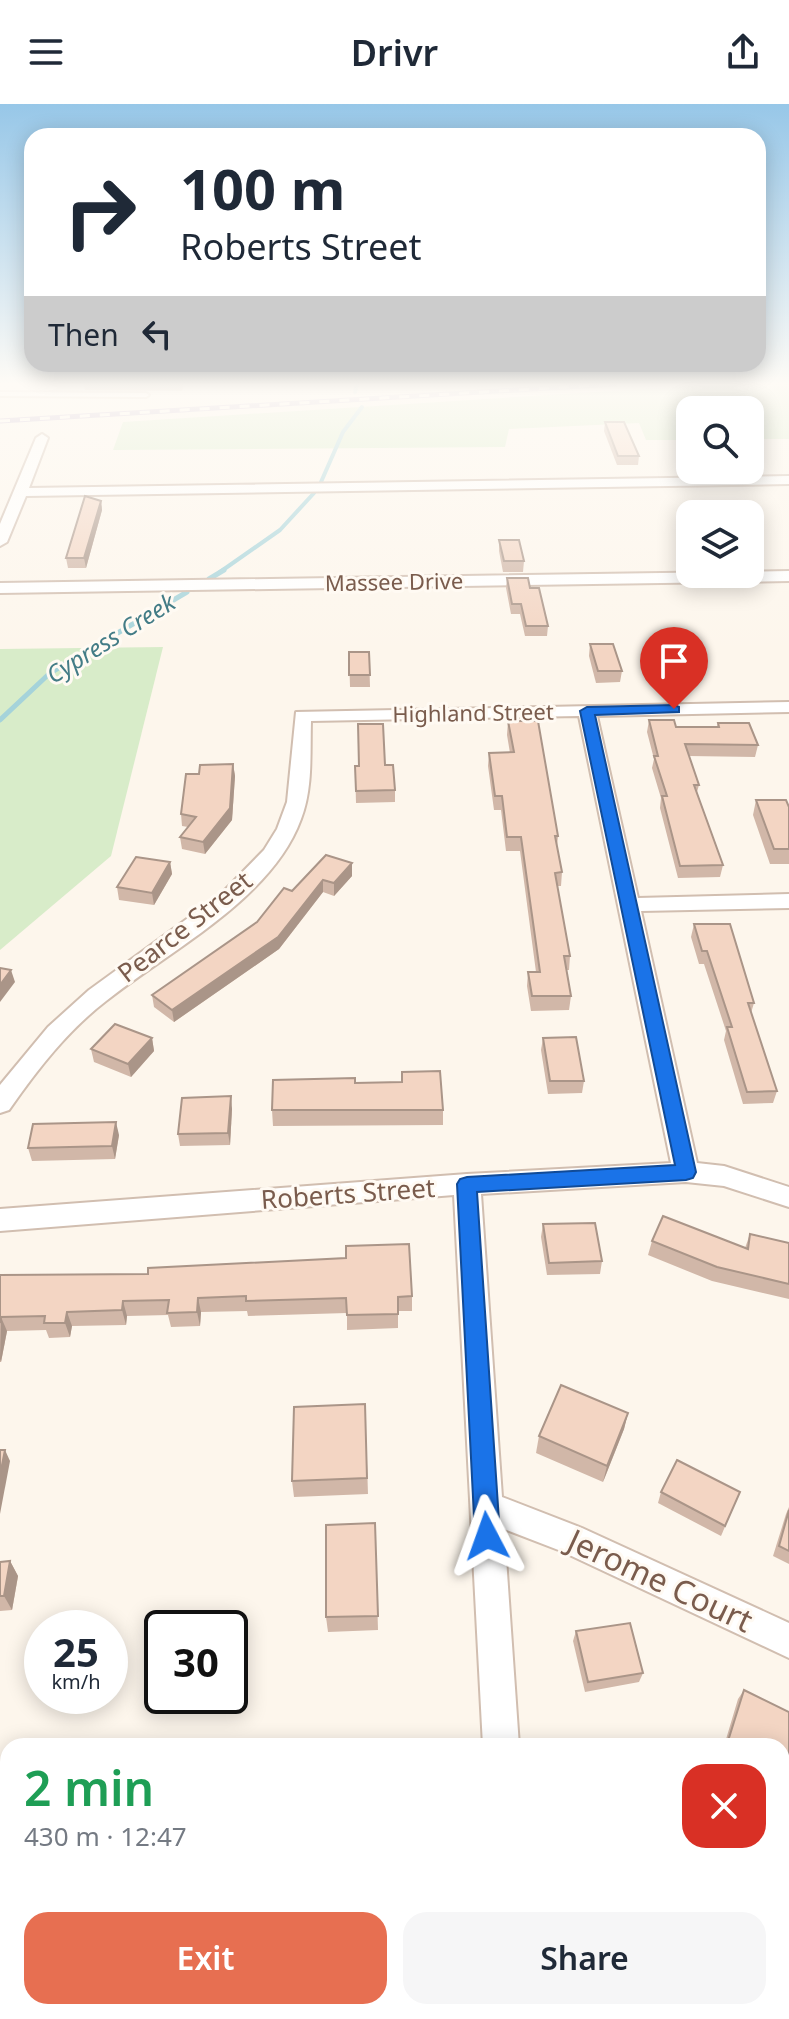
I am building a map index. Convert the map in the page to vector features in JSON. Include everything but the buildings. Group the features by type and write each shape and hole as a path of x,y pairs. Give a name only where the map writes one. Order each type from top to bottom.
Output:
{"street":[{"path":"0,542 28,473"},
{"path":"20,492 789,480"},
{"name":"Massee Drive","path":"0,588 789,576"},
{"name":"Highland Street","path":"302,716 789,707"},
{"path":"587,711 686,1172"},
{"name":"Pearce Street","path":"0,1104 33,1058 60,1028 230,896 272,854 287,830 296,807 302,716"},
{"path":"629,905 789,901"},
{"name":"Roberts Street","path":"0,1220 467,1184 686,1172 724,1176 789,1197"},
{"path":"467,1184 500,1738"},
{"name":"Jerome Court","path":"485,1506 571,1539 789,1641"}],"green space":[{"path":"163,647 111,856 0,950 0,649"}],"waterway":[{"name":"Cypress Creek","path":"321,482 325,473"},
{"name":"Cypress Creek","path":"220,572 280,530 314,493"},
{"name":"Cypress Creek","path":"209,579 224,570"},
{"name":"Cypress Creek","path":"0,720 50,673 187,592"}],"route":[{"path":"487,1536 467,1184 686,1172 587,711 674,709"}]}
